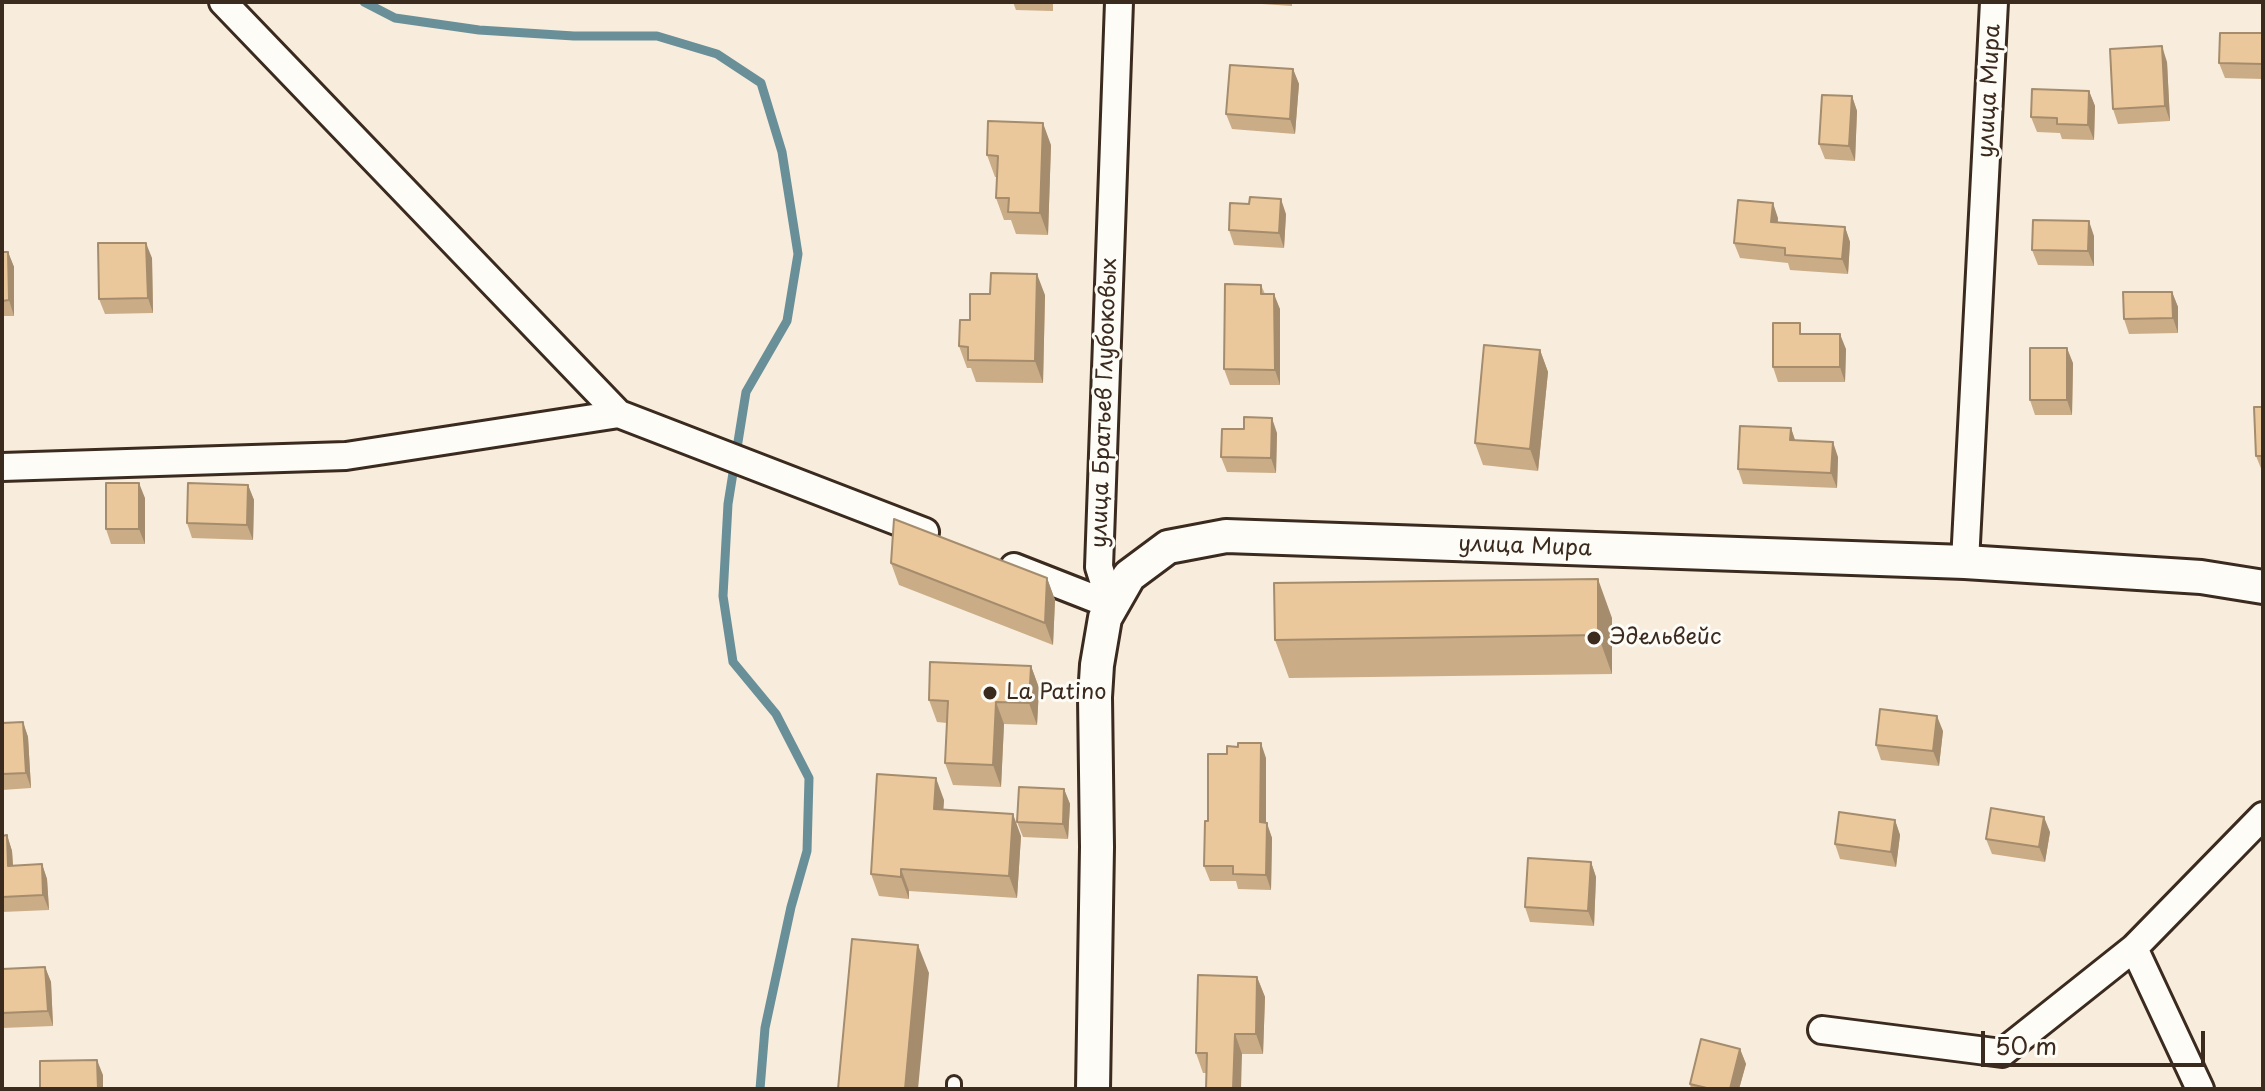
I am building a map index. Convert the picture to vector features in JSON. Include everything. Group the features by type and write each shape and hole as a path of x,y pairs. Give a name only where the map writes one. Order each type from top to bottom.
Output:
{"street":[{"path":"223,2 619,414 952,543"},
{"name":"улица Братьев Глубоковых","path":"1111,605 1099,567 1119,2"},
{"name":"улица Мира","path":"1965,562 1994,2"},
{"path":"2,467 346,456 619,414"},
{"name":"улица Мира","path":"1111,605 1129,576 1168,547 1226,536 1965,562 2201,577 2263,587"},
{"path":"995,560 1111,605 1105,618 1095,697 1097,847 1093,1089"},
{"path":"1822,1030 2002,1053 2134,948 2263,816"},
{"path":"2134,948 2200,1089"}],"building":[{"path":"2220,33 2263,33 2263,64 2219,63"},
{"path":"2162,46 2165,106 2113,109 2110,49"},
{"path":"1230,65 1293,69 1290,119 1226,114"},
{"path":"2032,89 2089,91 2088,125 2057,124 2057,118 2031,117"},
{"path":"1822,95 1852,96 1849,146 1819,144"},
{"path":"988,121 1043,123 1040,213 1008,212 1009,198 996,198 998,156 987,155"},
{"path":"1250,197 1281,199 1279,233 1229,230 1230,203 1249,204"},
{"path":"1738,200 1773,203 1771,222 1845,227 1842,259 1785,255 1785,248 1734,243"},
{"path":"2033,220 2089,221 2088,251 2032,250"},
{"path":"98,243 146,243 148,298 99,299"},
{"path":"2,252 8,252 9,300 2,301"},
{"path":"991,273 1037,274 1035,361 968,360 968,347 959,346 960,320 970,320 970,294 990,294"},
{"path":"1225,284 1261,285 1261,294 1274,294 1275,370 1224,369"},
{"path":"2123,292 2172,292 2173,318 2124,319"},
{"path":"1773,323 1800,323 1800,334 1840,334 1840,367 1773,367"},
{"path":"1484,345 1540,350 1530,449 1475,443"},
{"path":"2030,348 2067,348 2067,400 2030,400"},
{"path":"2254,407 2263,407 2263,456 2256,456"},
{"path":"1244,417 1272,418 1271,458 1221,457 1222,429 1244,429"},
{"path":"1740,426 1791,428 1790,440 1833,442 1831,473 1738,469"},
{"path":"106,483 139,483 139,529 106,529"},
{"path":"188,483 248,485 247,525 187,523"},
{"path":"894,519 1047,578 1045,623 891,563"},
{"path":"1598,579 1598,635 1275,640 1274,583"},
{"path":"930,662 1031,666 1029,703 996,702 993,765 945,763 948,701 929,700"},
{"path":"1880,709 1937,716 1933,751 1876,745"},
{"path":"23,722 26,773 2,774 2,723"},
{"path":"1238,743 1261,743 1260,822 1267,823 1266,875 1233,874 1233,866 1204,866 1208,754 1227,754 1227,746 1238,747"},
{"path":"877,774 936,778 934,809 1013,814 1009,876 901,869 901,877 871,874"},
{"path":"1019,787 1064,789 1063,824 1017,822"},
{"path":"1991,808 2044,817 2039,847 1986,839"},
{"path":"1839,812 1895,820 1891,852 1835,844"},
{"path":"7,835 8,866 42,864 43,895 2,897 2,836"},
{"path":"1528,858 1591,862 1588,911 1525,907"},
{"path":"852,939 918,945 905,1089 838,1089"},
{"path":"45,967 48,1011 2,1013 2,969"},
{"path":"1198,975 1257,977 1256,1034 1235,1034 1233,1089 1206,1089 1207,1053 1196,1053"},
{"path":"1701,1039 1740,1049 1730,1089 1690,1084"},
{"path":"97,1060 98,1089 40,1089 40,1061"}],"waterway":[{"path":"364,2 395,18 479,30 574,36 657,36 717,54 761,83 782,152 798,254 787,321 746,392 728,504 723,596 733,662 776,714 809,778 807,851 791,907 765,1028 760,1089"}],"place":[{"name":"Эдельвейс","path":"1594,638"},
{"name":"La Patino","path":"990,693"}]}
